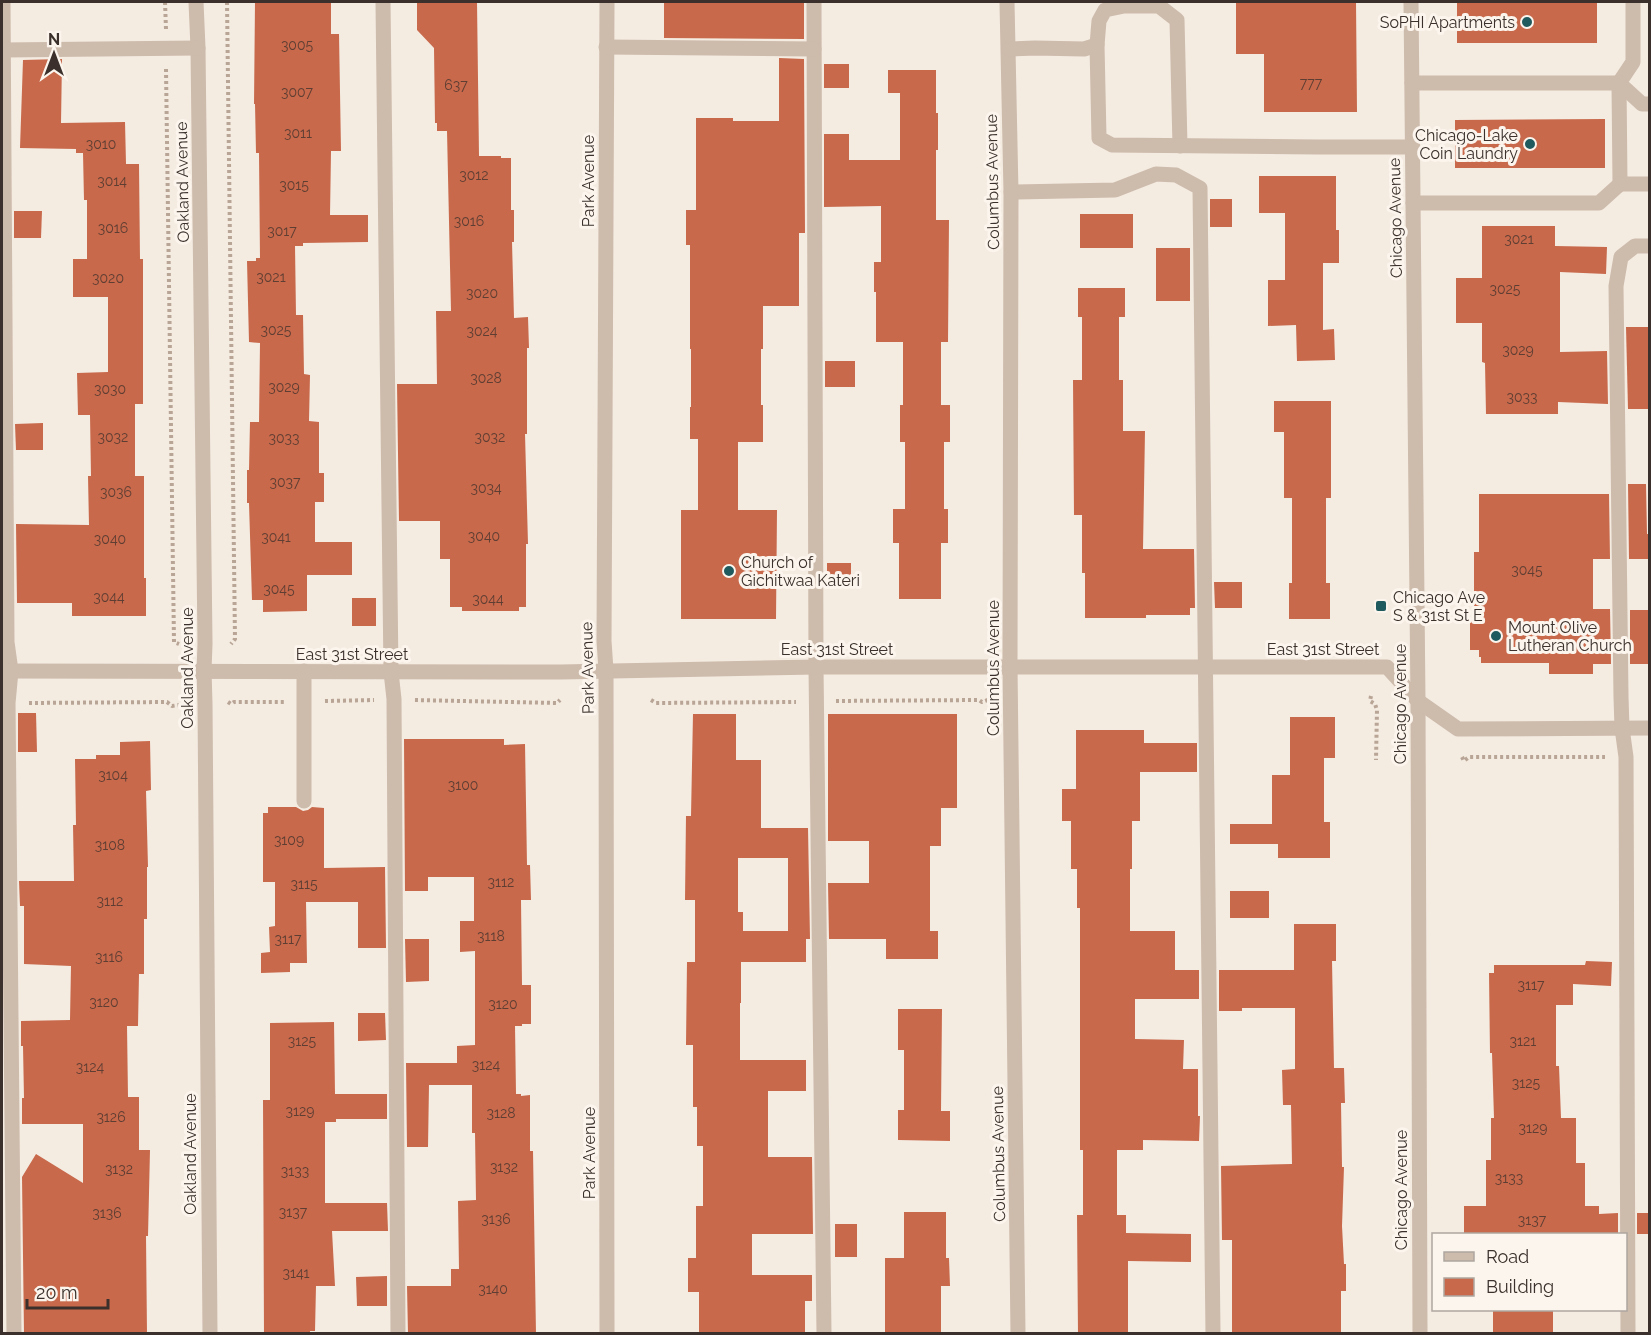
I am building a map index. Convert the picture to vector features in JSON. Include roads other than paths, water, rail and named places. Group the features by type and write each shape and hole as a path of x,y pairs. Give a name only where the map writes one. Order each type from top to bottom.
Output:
{"street":[{"path":"3,2 6,671 14,1334"},
{"name":"Oakland Avenue","path":"196,2 205,609 210,1334"},
{"path":"383,2 391,672 394,711 398,1334"},
{"name":"Park Avenue","path":"607,2 604,641 606,670 607,1334"},
{"path":"814,2 816,667 824,1334"},
{"name":"Columbus Avenue","path":"1007,2 1011,192 1010,667 1018,1334"},
{"name":"Chicago Avenue","path":"1411,2 1418,701 1420,1334"},
{"path":"1620,184 1619,82 1633,62 1633,2"},
{"path":"1180,146 1177,20 1160,6 1125,6 1105,10 1099,21 1097,45 1099,138 1112,145 1180,146 1317,147 1413,147"},
{"path":"1009,50 1084,49 1097,45"},
{"path":"606,47 814,49"},
{"path":"3,50 198,48"},
{"path":"1412,82 1619,82 1642,104 1650,104"},
{"path":"1011,192 1115,190 1156,174 1176,175 1200,188 1213,1334"},
{"path":"1413,202 1599,203 1620,184 1650,184"},
{"path":"1628,1334 1626,757 1622,728 1616,286 1620,257 1635,246 1650,246"},
{"name":"East 31st Street","path":"6,671 391,672 816,667 1388,667 1418,701 1458,729 1650,728"},
{"path":"304,671 304,801"}],"place":[{"name":"SoPHI Apartments","path":"1527,22"},
{"name":"Chicago-Lake Coin Laundry","path":"1530,144"},
{"name":"Church of Gichitwaa Kateri","path":"729,571"},
{"name":"Chicago Ave S & 31st St E","path":"1381,606"},
{"name":"Mount Olive Lutheran Church","path":"1496,636"}]}
